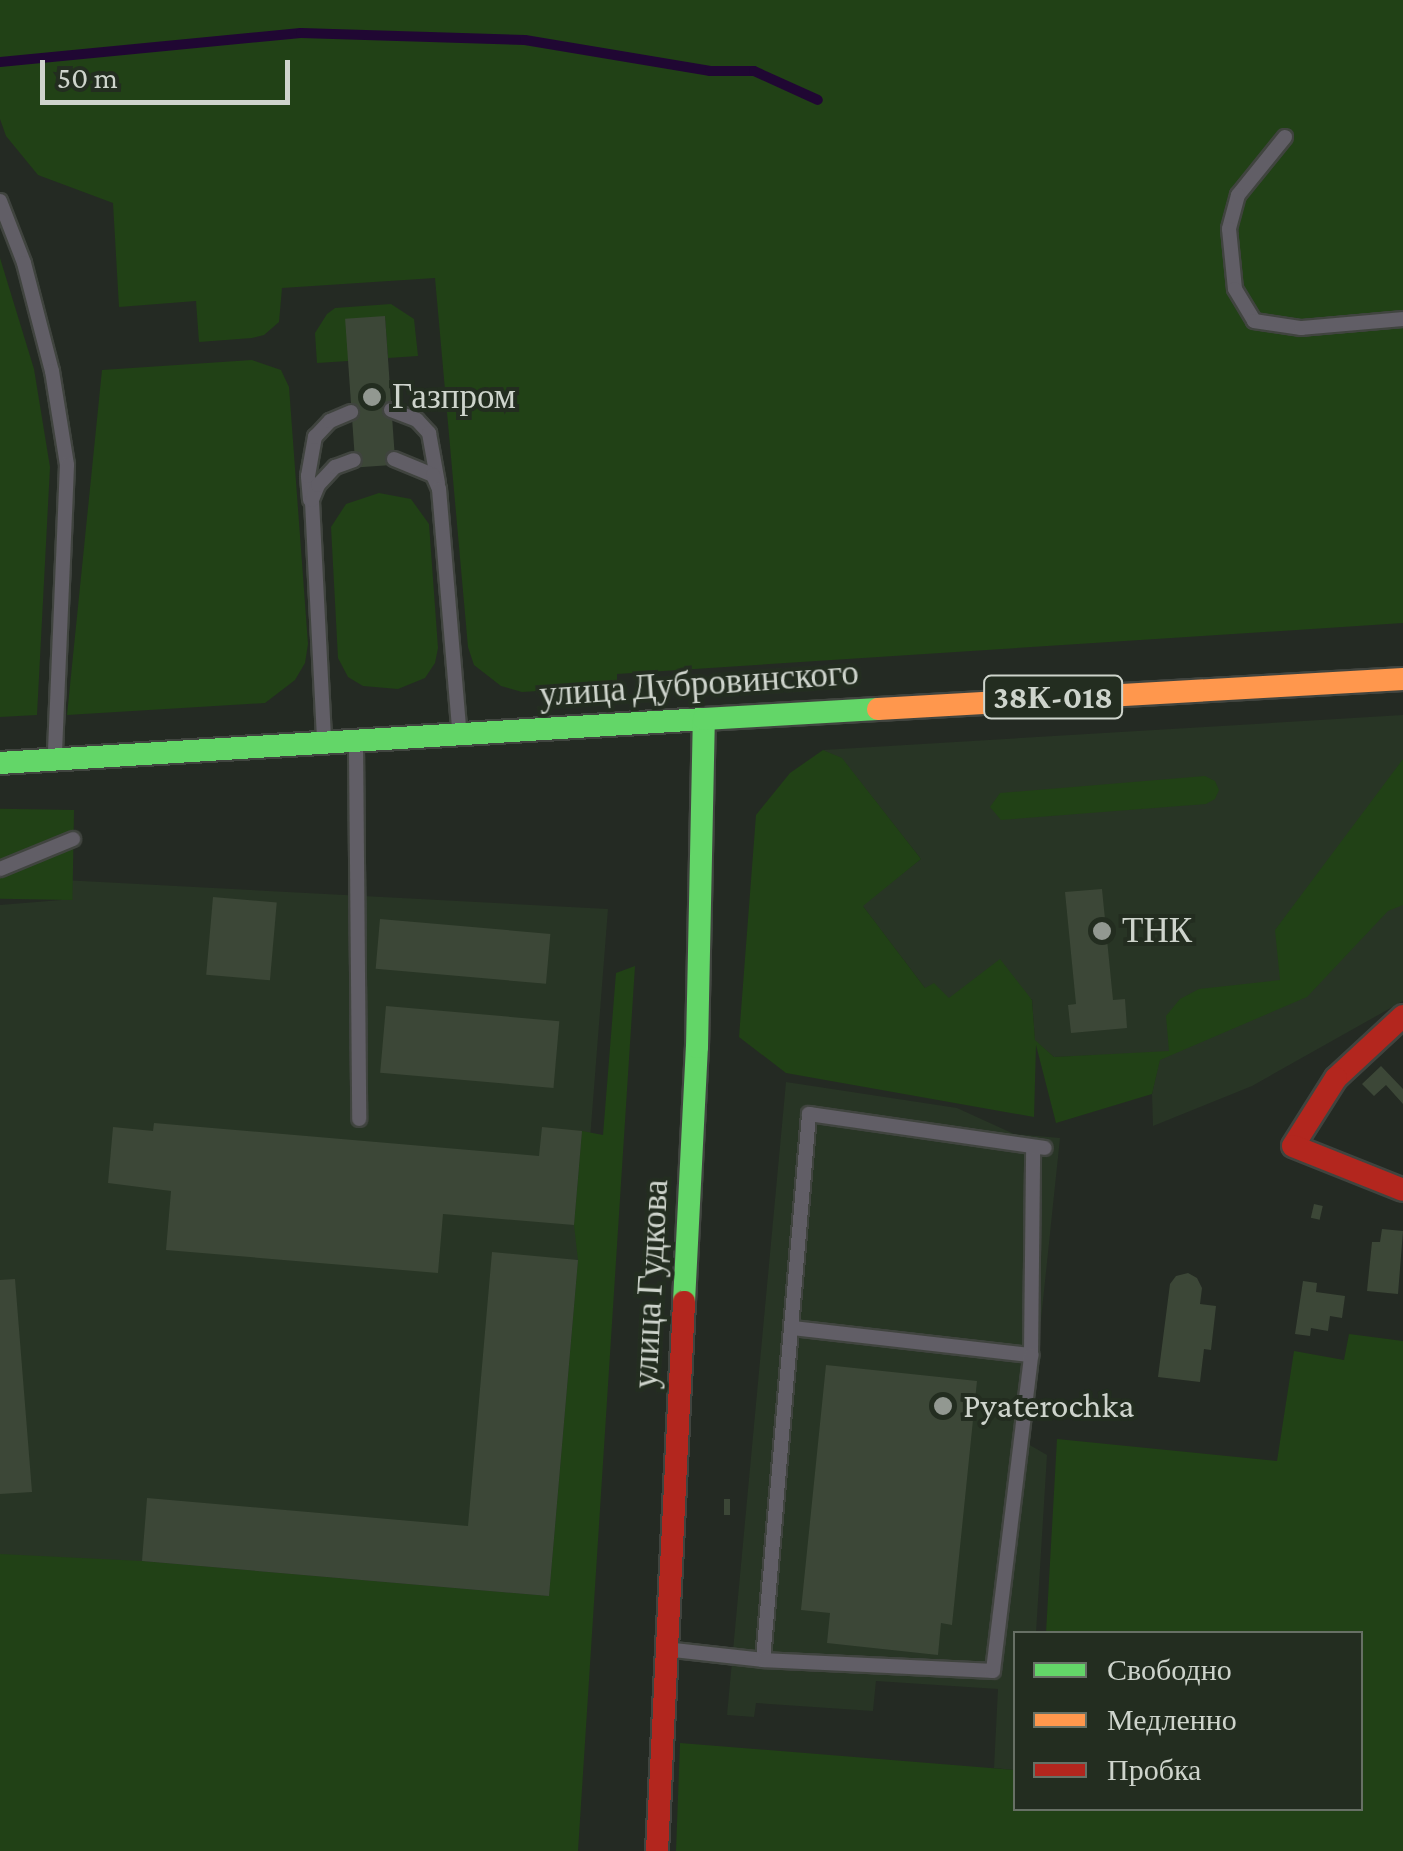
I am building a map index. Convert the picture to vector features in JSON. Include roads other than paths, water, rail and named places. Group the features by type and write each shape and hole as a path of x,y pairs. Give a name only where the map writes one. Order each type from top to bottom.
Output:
{"main road":[{"name":"улица Дубровинского","path":"0,763 1403,679"},
{"name":"улица Гудкова","path":"657,1851 698,1029 704,719"},
{"path":"1403,1016 1336,1078 1293,1146 1403,1190"}],"lane":[{"path":"1285,137 1238,196 1229,229 1235,289 1254,320 1302,328 1403,319"},
{"path":"0,201 24,263 52,371 67,464 55,759"},
{"path":"391,410 417,420 430,433 439,489 460,734"},
{"path":"324,743 308,476 315,438 330,420 352,412"},
{"path":"394,459 433,475 439,489"},
{"path":"312,520 318,486 335,467 354,460"},
{"path":"356,741 359,1119"},
{"path":"0,870 74,839"},
{"path":"669,1650 763,1660 992,1671 1031,1354 1039,1149 809,1114 763,1660"},
{"path":"792,1328 1031,1354"}],"waterway":[{"path":"0,62 301,33 525,40 710,71 754,71 818,100"}],"place":[{"name":"Газпром","path":"372,397"},
{"name":"ТНК","path":"1102,931"},
{"name":"Pyaterochka","path":"943,1406"}]}
